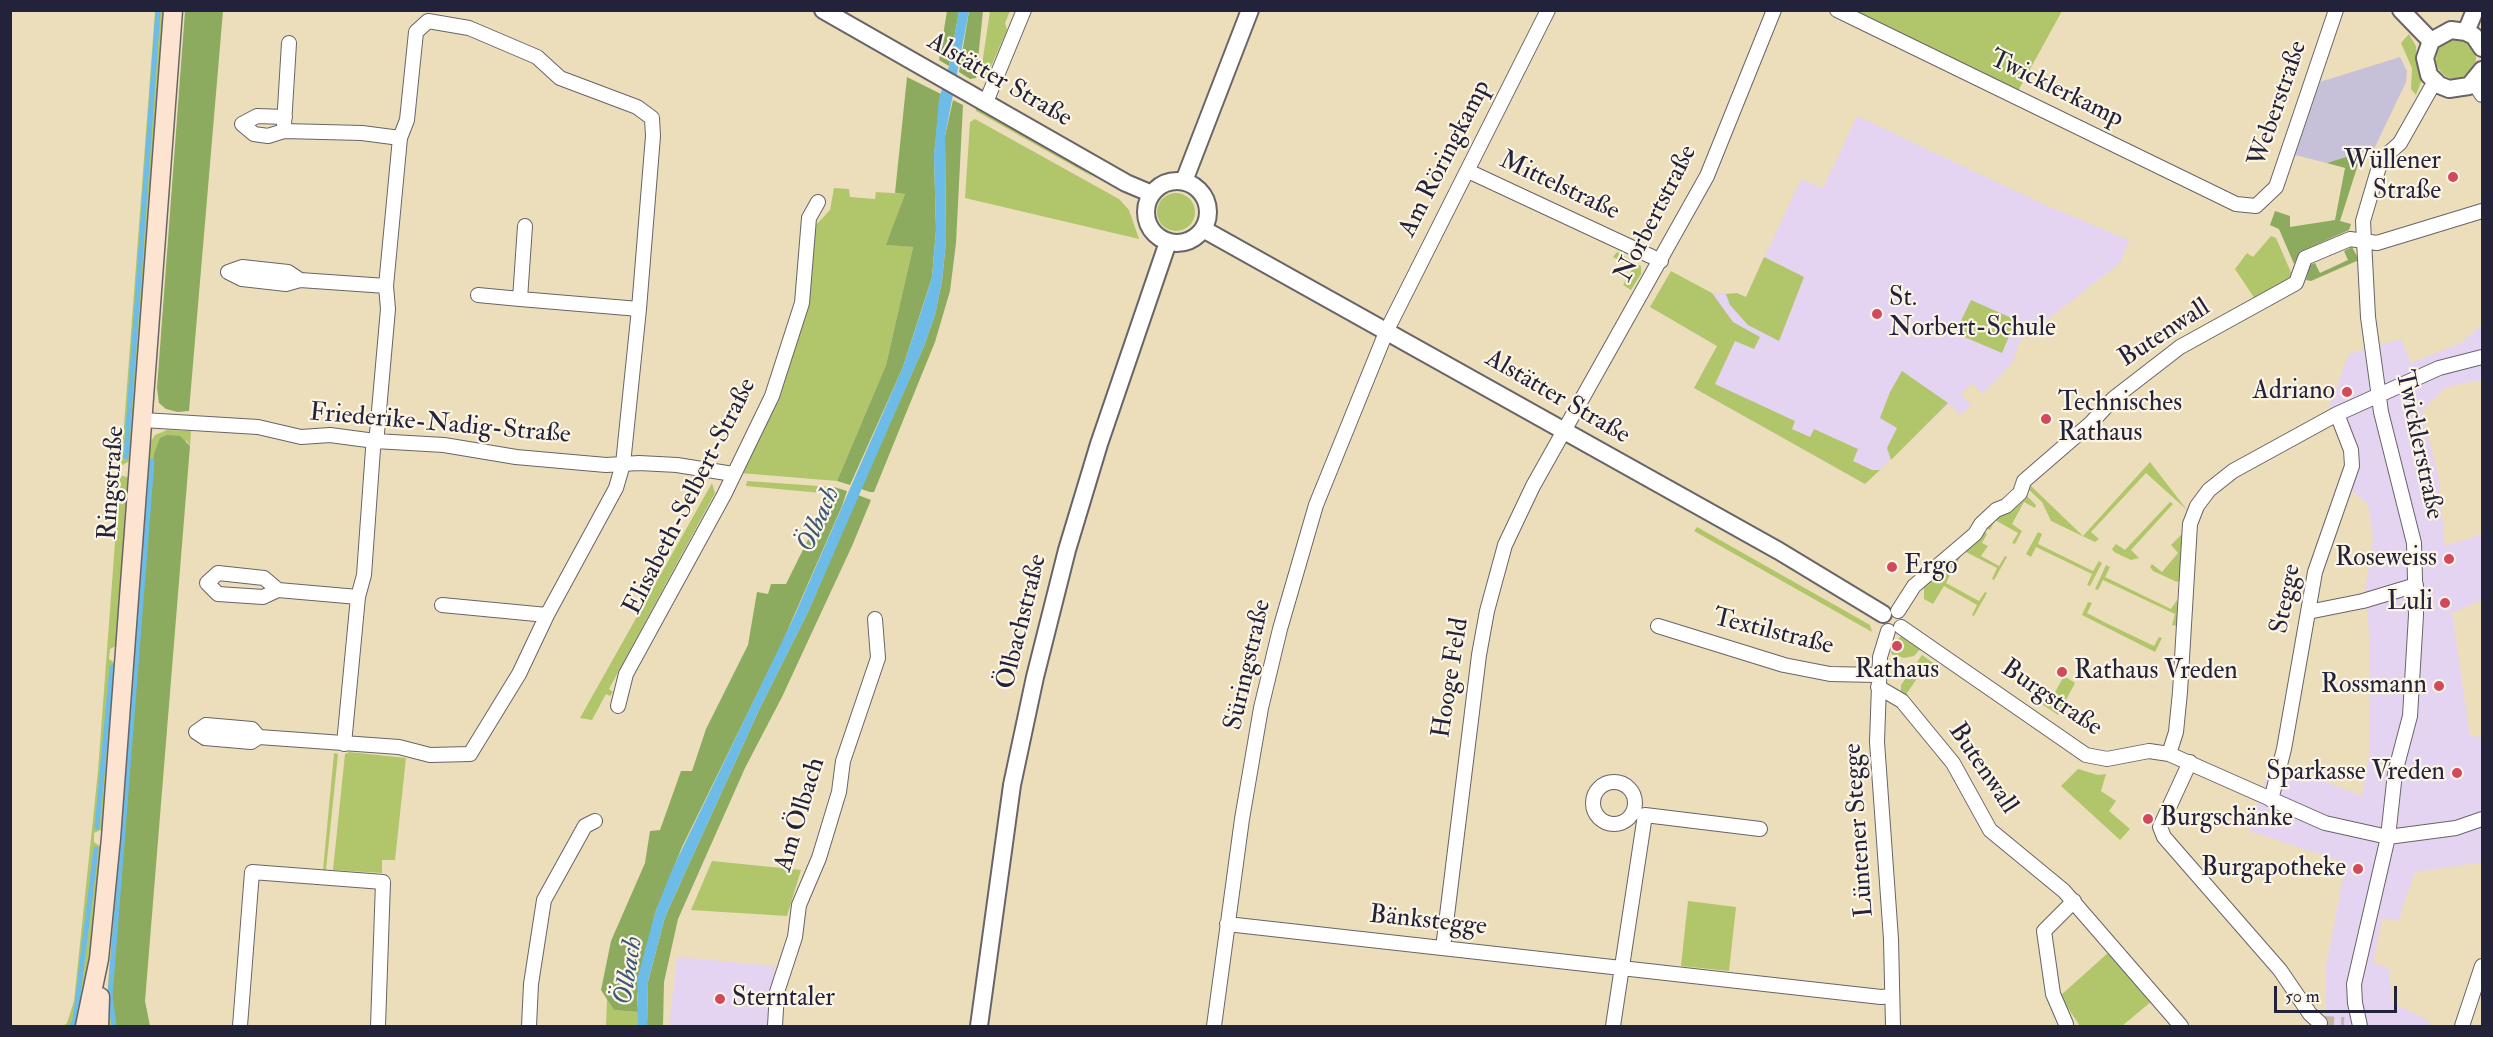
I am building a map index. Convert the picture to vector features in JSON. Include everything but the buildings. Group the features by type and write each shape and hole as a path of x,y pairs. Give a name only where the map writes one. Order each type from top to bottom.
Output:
{"main road":[{"name":"Ringstraße","path":"99,1026 99,959 143,420 173,10"},
{"name":"Ringstraße","path":"85,1026 99,959"}],"street":[{"name":"Alstätter Straße","path":"823,10 1126,183 1152,194"},
{"path":"986,102 1024,10"},
{"path":"1184,181 1250,10"},
{"name":"Am Röringkamp","path":"1387,330 1548,10"},
{"name":"Norbertstraße","path":"1564,432 1707,176 1774,10"},
{"name":"Twicklerkamp","path":"1837,10 2236,204 2256,206"},
{"name":"Weberstraße","path":"2256,206 2276,187 2336,10"},
{"path":"2401,10 2431,41"},
{"path":"2466,32 2475,10"},
{"path":"259,737 344,744 399,747 430,755 470,754 519,674 547,615 616,488 623,464 639,309 653,136 652,118 637,107 560,78 537,57 469,28 428,21 416,32 407,120 400,138 386,286 388,309 364,575 358,597 344,744"},
{"path":"2480,83 2454,89 2435,81 2429,75 2425,58 2431,41 2444,32 2466,32 2474,36 2482,48"},
{"path":"289,43 284,124 400,138"},
{"name":"Twicklerstraße","path":"2359,1025 2354,984 2388,837 2395,773 2410,716 2416,585 2414,543 2386,434 2368,317 2363,221 2381,160 2400,143 2435,81"},
{"name":"Mittelstraße","path":"1468,171 1661,261"},
{"path":"1184,181 1204,196 1208,215 1203,229 1186,242 1168,242 1159,238 1147,222 1146,213 1152,194 1168,182 1184,181"},
{"name":"Elisabeth-Selbert-Straße","path":"618,706 626,674 766,412 802,303 809,218 818,202"},
{"name":"Butenwall","path":"1891,613 1914,586 1975,534 1981,524 1996,510 2006,506 2020,493 2024,482 2091,423 2102,408 2180,346 2296,283 2305,258 2349,239 2377,243 2482,211"},
{"path":"520,298 525,226"},
{"name":"Alstätter Straße","path":"1203,229 1891,613"},
{"name":"Ölbachstraße","path":"979,1026 1012,785 1035,677 1067,550 1099,444 1168,242"},
{"path":"300,280 386,286"},
{"path":"478,295 639,309"},
{"name":"Süringstraße","path":"1214,1026 1227,924 1261,708 1280,629 1316,505 1387,330"},
{"path":"2169,754 2176,732 2180,692 2192,517 2209,490 2233,471 2337,414 2439,368 2482,357"},
{"name":"Stegge","path":"2271,800 2284,749 2308,612 2322,548 2352,466 2351,450 2337,414"},
{"name":"Friederike-Nadig-Straße","path":"143,420 248,426 287,435 330,435 375,441 444,445 516,457 677,465 733,474"},
{"name":"Hooge Feld","path":"1443,948 1467,735 1487,611 1505,545 1533,486 1564,432"},
{"path":"278,590 264,578 218,573 207,583 218,594 263,597 278,590 358,597"},
{"path":"2308,612 2363,601 2416,585"},
{"path":"441,605 547,615"},
{"path":"1891,613 1903,617 1895,629 1882,624 1891,613"},
{"name":"Am Ölbach","path":"775,1026 777,992 795,938 799,905 819,858 839,792 843,761 878,658 875,620"},
{"name":"Textilstraße","path":"1658,626 1784,665 1878,681"},
{"name":"Burgstraße","path":"1895,629 2086,755 2107,759 2149,750 2169,754 2325,823 2388,837"},
{"name":"Lüntener Stegge","path":"1893,1026 1891,939 1879,796 1878,681 1880,657 1895,629"},
{"name":"Butenwall","path":"1878,681 1902,701 1953,763 1990,830 2022,854 2074,901 2181,1026"},
{"path":"2190,762 2160,827 2164,837 2280,970 2320,1023"},
{"path":"1613,1026 1623,968 1638,814 1760,829"},
{"path":"2388,837 2456,828 2482,819"},
{"path":"529,1026 531,984 544,900 585,826 595,821"},
{"path":"240,1026 252,872 383,882 378,1026"},
{"path":"2066,1024 2053,994 2044,931 2074,901"},
{"name":"Bänkstegge","path":"1227,924 1881,997 1892,996"},
{"path":"2462,1026 2482,966"},
{"path":"2344,1023 2359,1025"}],"shaded area":[{"path":"2400,57 2407,71 2406,82 2374,149 2327,163 2295,155 2320,82"},
{"name":"St. Norbert-Schule","path":"1857,116 2043,204 2129,240 2121,262 2019,342 2013,362 1982,394 1972,383 1961,394 1971,405 1961,415 1948,404 1865,484 1694,388 1717,346 1692,332 1712,293 1737,293 1746,297 1801,179 1823,188"},
{"path":"2482,324 2482,380 2446,387 2422,411 2439,479 2445,546 2482,534 2482,600 2452,613 2470,736 2482,737 2482,862 2415,872 2398,921 2382,918 2373,963 2389,968 2392,1002 2427,1020 2431,1026 2326,1026 2326,966 2346,863 2249,831 2271,761 2362,796 2369,755 2369,633 2365,591 2373,540 2368,504 2351,490 2352,437 2346,415 2328,410 2349,354 2401,339 2411,363 2461,343"},
{"name":"Sterntaler","path":"677,957 775,966 766,1026 669,1026"}],"green space":[{"path":"155,11 165,11 131,460 121,466"},
{"path":"185,11 223,11 189,411 178,412 166,409 159,403 157,388"},
{"path":"947,11 959,11 949,66 939,60"},
{"path":"969,11 983,11 976,78 970,79 959,72"},
{"path":"990,11 1010,11 1005,23 1007,30 985,80 980,78"},
{"path":"1855,11 2062,11 2018,91"},
{"path":"2409,34 2416,46 2417,66 2422,79 2416,95 2411,89 2412,68 2401,43"},
{"path":"2456,39 2464,40 2470,45 2475,51 2475,67 2470,73 2464,78 2456,79 2448,78 2442,73 2437,67 2436,59 2437,51 2442,45 2448,40"},
{"path":"907,77 941,94 934,155 936,230 932,277 903,367 850,485 837,481 886,365 913,247 886,245 905,194 895,193"},
{"path":"953,100 963,105 956,243 950,291 935,342 874,492 870,492 861,489 924,346 935,315 942,281 946,241 945,136"},
{"path":"975,106 1071,161 1093,177 976,111"},
{"path":"975,119 1119,199 1129,210 1139,239 965,198 970,122"},
{"path":"2362,152 2340,221 2351,224 2349,230 2300,252 2294,264 2279,229 2270,225 2275,211 2290,216 2290,227 2335,220 2345,168 2327,163"},
{"path":"834,188 849,189 850,197 875,199 876,192 905,194 887,245 913,247 886,365 837,481 740,473 774,406 814,227 830,210"},
{"path":"1176,193 1189,199 1195,212 1189,225 1176,231 1163,225 1157,212 1163,199"},
{"path":"2271,236 2276,238 2293,277 2292,281 2255,299 2235,269 2247,253 2253,257"},
{"path":"2352,247 2359,260 2311,281 2306,280 2310,265 2315,263 2320,273 2348,260 2344,251"},
{"path":"1617,252 1641,266 1641,274 1631,290 1623,285 1633,268 1613,257"},
{"path":"1764,257 1804,277 1779,341 1748,325 1730,305 1726,294 1737,293 1746,297"},
{"path":"1671,271 1712,293 1733,322 1760,337 1754,349 1735,341 1715,384 1795,421 1792,429 1810,437 1814,429 1858,449 1853,461 1872,470 1880,470 1865,484 1694,388 1717,346 1650,307"},
{"path":"1971,300 2016,320 2002,353 1955,333"},
{"path":"1902,371 1948,403 1891,460 1887,448 1897,428 1880,418 1890,392"},
{"path":"167,430 191,431 190,446 186,440 112,996 116,1026 105,1026 148,446 155,435"},
{"path":"167,435 180,436 190,446 145,1001 150,1026 116,1026 112,996 154,454 160,438"},
{"path":"2150,462 2187,510 2146,473 2091,532 2099,539 2095,542 2051,521 2042,502 2027,488 2030,485 2083,536"},
{"path":"120,475 130,478 118,645 110,649 109,659 116,664 103,829 94,833 94,842 101,847 94,931 80,1026 63,1026 67,1023 74,1001 98,771"},
{"path":"747,481 834,487 831,494 746,486"},
{"path":"712,483 715,493 609,689 613,692 610,696 606,694 592,720 580,718"},
{"path":"834,487 847,491 842,506 782,643 682,847 655,913 637,996 638,1012 614,1010 601,990 611,941 645,863 650,831 660,830 681,771 692,771 706,729 748,645 757,592 768,594 771,584 786,584"},
{"path":"858,495 871,500 852,546 782,697 745,768 678,919 664,982 663,1026 647,1026 648,982 665,917 758,712 809,610"},
{"path":"2026,495 2036,505 2035,508 2024,502 2012,524 2022,531 2015,544 2012,543 2018,533 1995,520 1990,530 1986,528 2000,515 2005,515"},
{"path":"2170,502 2173,504 2131,550 2139,558 2131,560 2114,552 2112,549 2116,544 2125,550"},
{"path":"1697,527 1870,625 1872,632 1694,531"},
{"path":"1983,531 1987,534 1982,543 1988,546 1981,556 1999,566 2005,556 2007,557 1994,580 1992,579 1997,568 1964,551 1953,569 1947,565"},
{"path":"2038,532 2042,534 2038,544 2093,571 2099,561 2102,563 2090,586 2087,585 2092,574 2036,547 2031,557 2026,554"},
{"path":"2183,533 2180,580 2177,582 2153,571 2150,567 2152,564 2162,572 2178,553 2171,545"},
{"path":"2106,565 2110,567 2105,577 2171,609 2177,600 2177,626 2172,625 2175,614 2103,580 2098,590 2095,589"},
{"path":"1944,568 1951,573 1946,583 1979,601 1985,592 1987,593 1974,616 1972,615 1977,605 1944,586 1933,604 1924,599 1924,587"},
{"path":"2088,602 2092,603 2087,613 2104,622 2154,646 2159,637 2162,638 2155,652 2082,615"},
{"path":"1902,636 1922,647 1914,656 1904,658 1891,654 1893,642"},
{"path":"1922,655 1940,668 1925,667 1905,696 1901,692 1901,685"},
{"path":"2064,676 2075,683 2058,715 2036,700 2048,705"},
{"path":"349,752 406,758 395,860 382,860 382,873 333,870 345,754"},
{"path":"334,753 338,754 326,870 323,870"},
{"path":"2078,769 2098,775 2106,774 2101,791 2116,801 2109,811 2130,829 2120,840 2061,786"},
{"path":"712,861 801,870 787,916 691,910"},
{"path":"1688,901 1736,907 1729,971 1681,966"},
{"path":"2109,952 2152,1001 2122,1026 2080,1026 2060,996"},
{"path":"607,999 614,1010 638,1012 638,1026 606,1026"}],"water":[{"path":"959,11 969,11 945,136 946,241 942,281 935,315 924,346 809,610 758,712 665,917 648,982 647,1026 638,1026 637,980 655,913 672,870 794,617 903,367 922,309 932,277 936,230 934,155 939,99 949,66"}],"waterway":[{"path":"126,457 158,10"},
{"path":"114,1026 110,996 152,461"},
{"path":"97,827 112,667"},
{"path":"72,1026 75,1020 96,849"}],"tunnel":[{"path":"2320,1023 2344,1024"}],"place":[{"name":"Wüllener Straße","path":"2453,177"},
{"name":"St. Norbert-Schule","path":"1877,314"},
{"name":"Adriano","path":"2347,392"},
{"name":"Technisches Rathaus","path":"2046,419"},
{"name":"Roseweiss","path":"2449,559"},
{"name":"Ergo","path":"1892,567"},
{"name":"Luli","path":"2445,603"},
{"name":"Rathaus","path":"1897,646"},
{"name":"Rathaus Vreden","path":"2062,672"},
{"name":"Rossmann","path":"2439,686"},
{"name":"Sparkasse Vreden","path":"2457,773"},
{"name":"Burgschänke","path":"2148,819"},
{"name":"Burgapotheke","path":"2358,869"},
{"name":"Sterntaler","path":"720,999"}],"water label":[{"name":"Ölbach","path":"820,520"},
{"name":"Ölbach","path":"630,971"}]}
